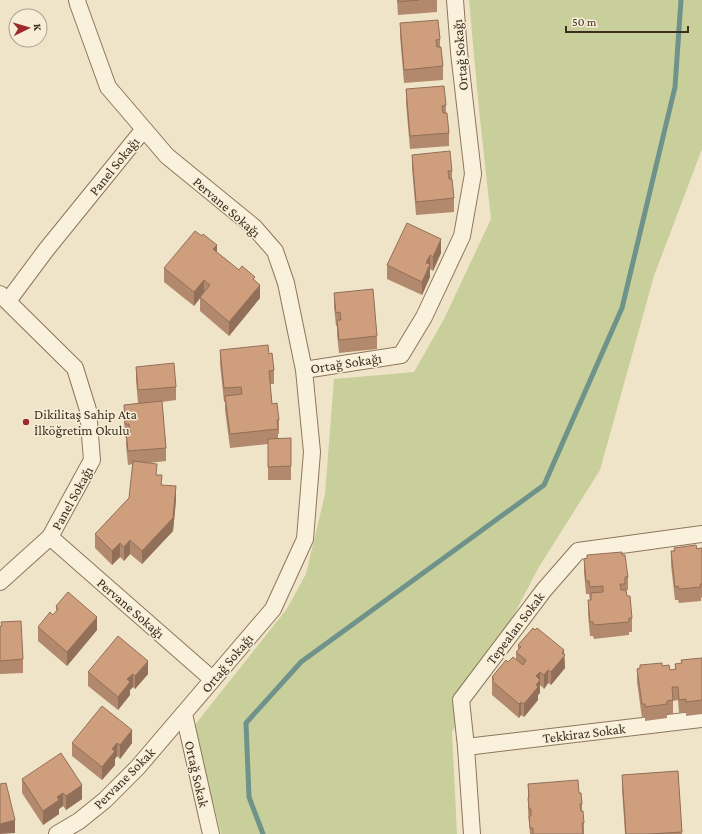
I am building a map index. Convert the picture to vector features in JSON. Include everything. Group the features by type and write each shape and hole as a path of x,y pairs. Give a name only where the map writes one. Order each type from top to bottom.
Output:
{"street":[{"name":"Panel Sokağı","path":"0,582 50,537 92,460 88,410 75,368 4,298 46,250 144,129 108,87 77,0"},
{"name":"Ortağ Sokağı","path":"184,714 212,679 273,609 305,539 312,452 304,370 401,355 424,318 462,236 473,174 459,52 455,0"},
{"name":"Pervane Sokağı","path":"144,129 167,156 254,227 274,251 286,282 304,370"},
{"name":"Tepealan Sokak","path":"472,834 461,700 544,590 578,551 702,534"},
{"name":"Pervane Sokağı","path":"50,537 212,679"},
{"name":"Pervane Sokak","path":"57,834 79,821 105,800 138,767 184,714"},
{"name":"Ortağ Sokak","path":"184,714 211,834"},
{"name":"Tekkiraz Sokak","path":"466,747 702,719"}],"green space":[{"path":"469,0 702,0 702,149 654,276 600,470 539,567 452,732 457,834 221,834 194,726 286,610 306,574 325,494 334,379 414,372 444,319 491,219"}],"building":[{"path":"398,0 419,0 398,2"},
{"path":"438,20 440,39 436,40 437,47 441,47 443,66 404,70 400,23"},
{"path":"444,86 446,105 442,106 443,113 447,113 449,133 410,136 406,89"},
{"path":"450,151 452,171 448,171 449,179 452,179 454,198 416,202 412,155"},
{"path":"407,223 441,239 433,257 430,255 426,263 430,264 422,282 387,265"},
{"path":"195,231 202,236 203,234 217,245 213,249 239,270 242,266 255,277 253,279 260,285 229,322 200,297 210,285 204,280 194,292 164,268"},
{"path":"373,289 377,336 339,340 337,320 341,320 340,312 336,313 334,293"},
{"path":"268,345 269,354 272,353 274,370 269,371 272,404 277,403 279,420 277,420 278,429 230,434 225,396 242,394 241,387 224,388 220,350"},
{"path":"174,363 176,387 138,390 136,367"},
{"path":"162,401 166,448 128,451 126,432 130,432 129,424 125,424 124,405"},
{"path":"291,438 291,466 268,467 268,439"},
{"path":"133,461 157,464 156,475 162,475 161,485 176,486 173,518 142,551 130,540 124,547 120,543 112,551 95,534 129,498"},
{"path":"696,545 697,549 702,548 701,587 679,589 678,586 675,587 671,551 675,551 674,548"},
{"path":"622,552 622,555 625,555 628,577 625,577 625,584 620,584 621,590 626,590 627,596 630,596 632,618 629,618 629,622 594,625 593,622 590,622 588,600 591,600 591,593 603,592 603,586 590,587 589,581 586,581 584,559 587,558 587,555"},
{"path":"68,592 97,617 67,652 38,627 50,612 53,615 58,609 56,606"},
{"path":"21,621 23,659 0,661 1,622"},
{"path":"533,628 535,630 537,628 564,650 562,653 565,655 551,672 548,670 544,675 540,672 536,676 540,680 536,685 538,687 524,704 521,702 519,704 492,681 494,679 492,677 506,660 508,662 513,657 523,665 526,660 516,652 521,647 518,645"},
{"path":"118,636 148,661 135,676 133,674 127,679 130,682 118,697 88,672"},
{"path":"702,658 702,700 686,702 686,699 679,700 678,687 672,687 673,700 667,701 667,704 645,707 645,704 642,704 637,669 640,668 640,665 662,663 662,666 669,665 670,670 676,669 675,664 682,663 681,660"},
{"path":"102,706 132,730 120,745 117,743 112,749 115,751 102,767 72,743"},
{"path":"61,753 82,785 66,796 63,793 57,797 59,800 43,811 22,779"},
{"path":"678,771 682,832 626,834 622,775"},
{"path":"578,780 579,793 581,793 581,811 583,811 583,834 533,834 533,828 530,828 529,816 531,816 531,809 529,809 528,784"},
{"path":"6,783 15,820 0,824 0,784"}],"waterway":[{"path":"263,834 249,797 246,723 301,662 544,485 622,308 675,87 681,0"}],"place":[{"name":"Dikilitaş Sahip Ata İlköğretim Okulu","path":"26,422"}]}
